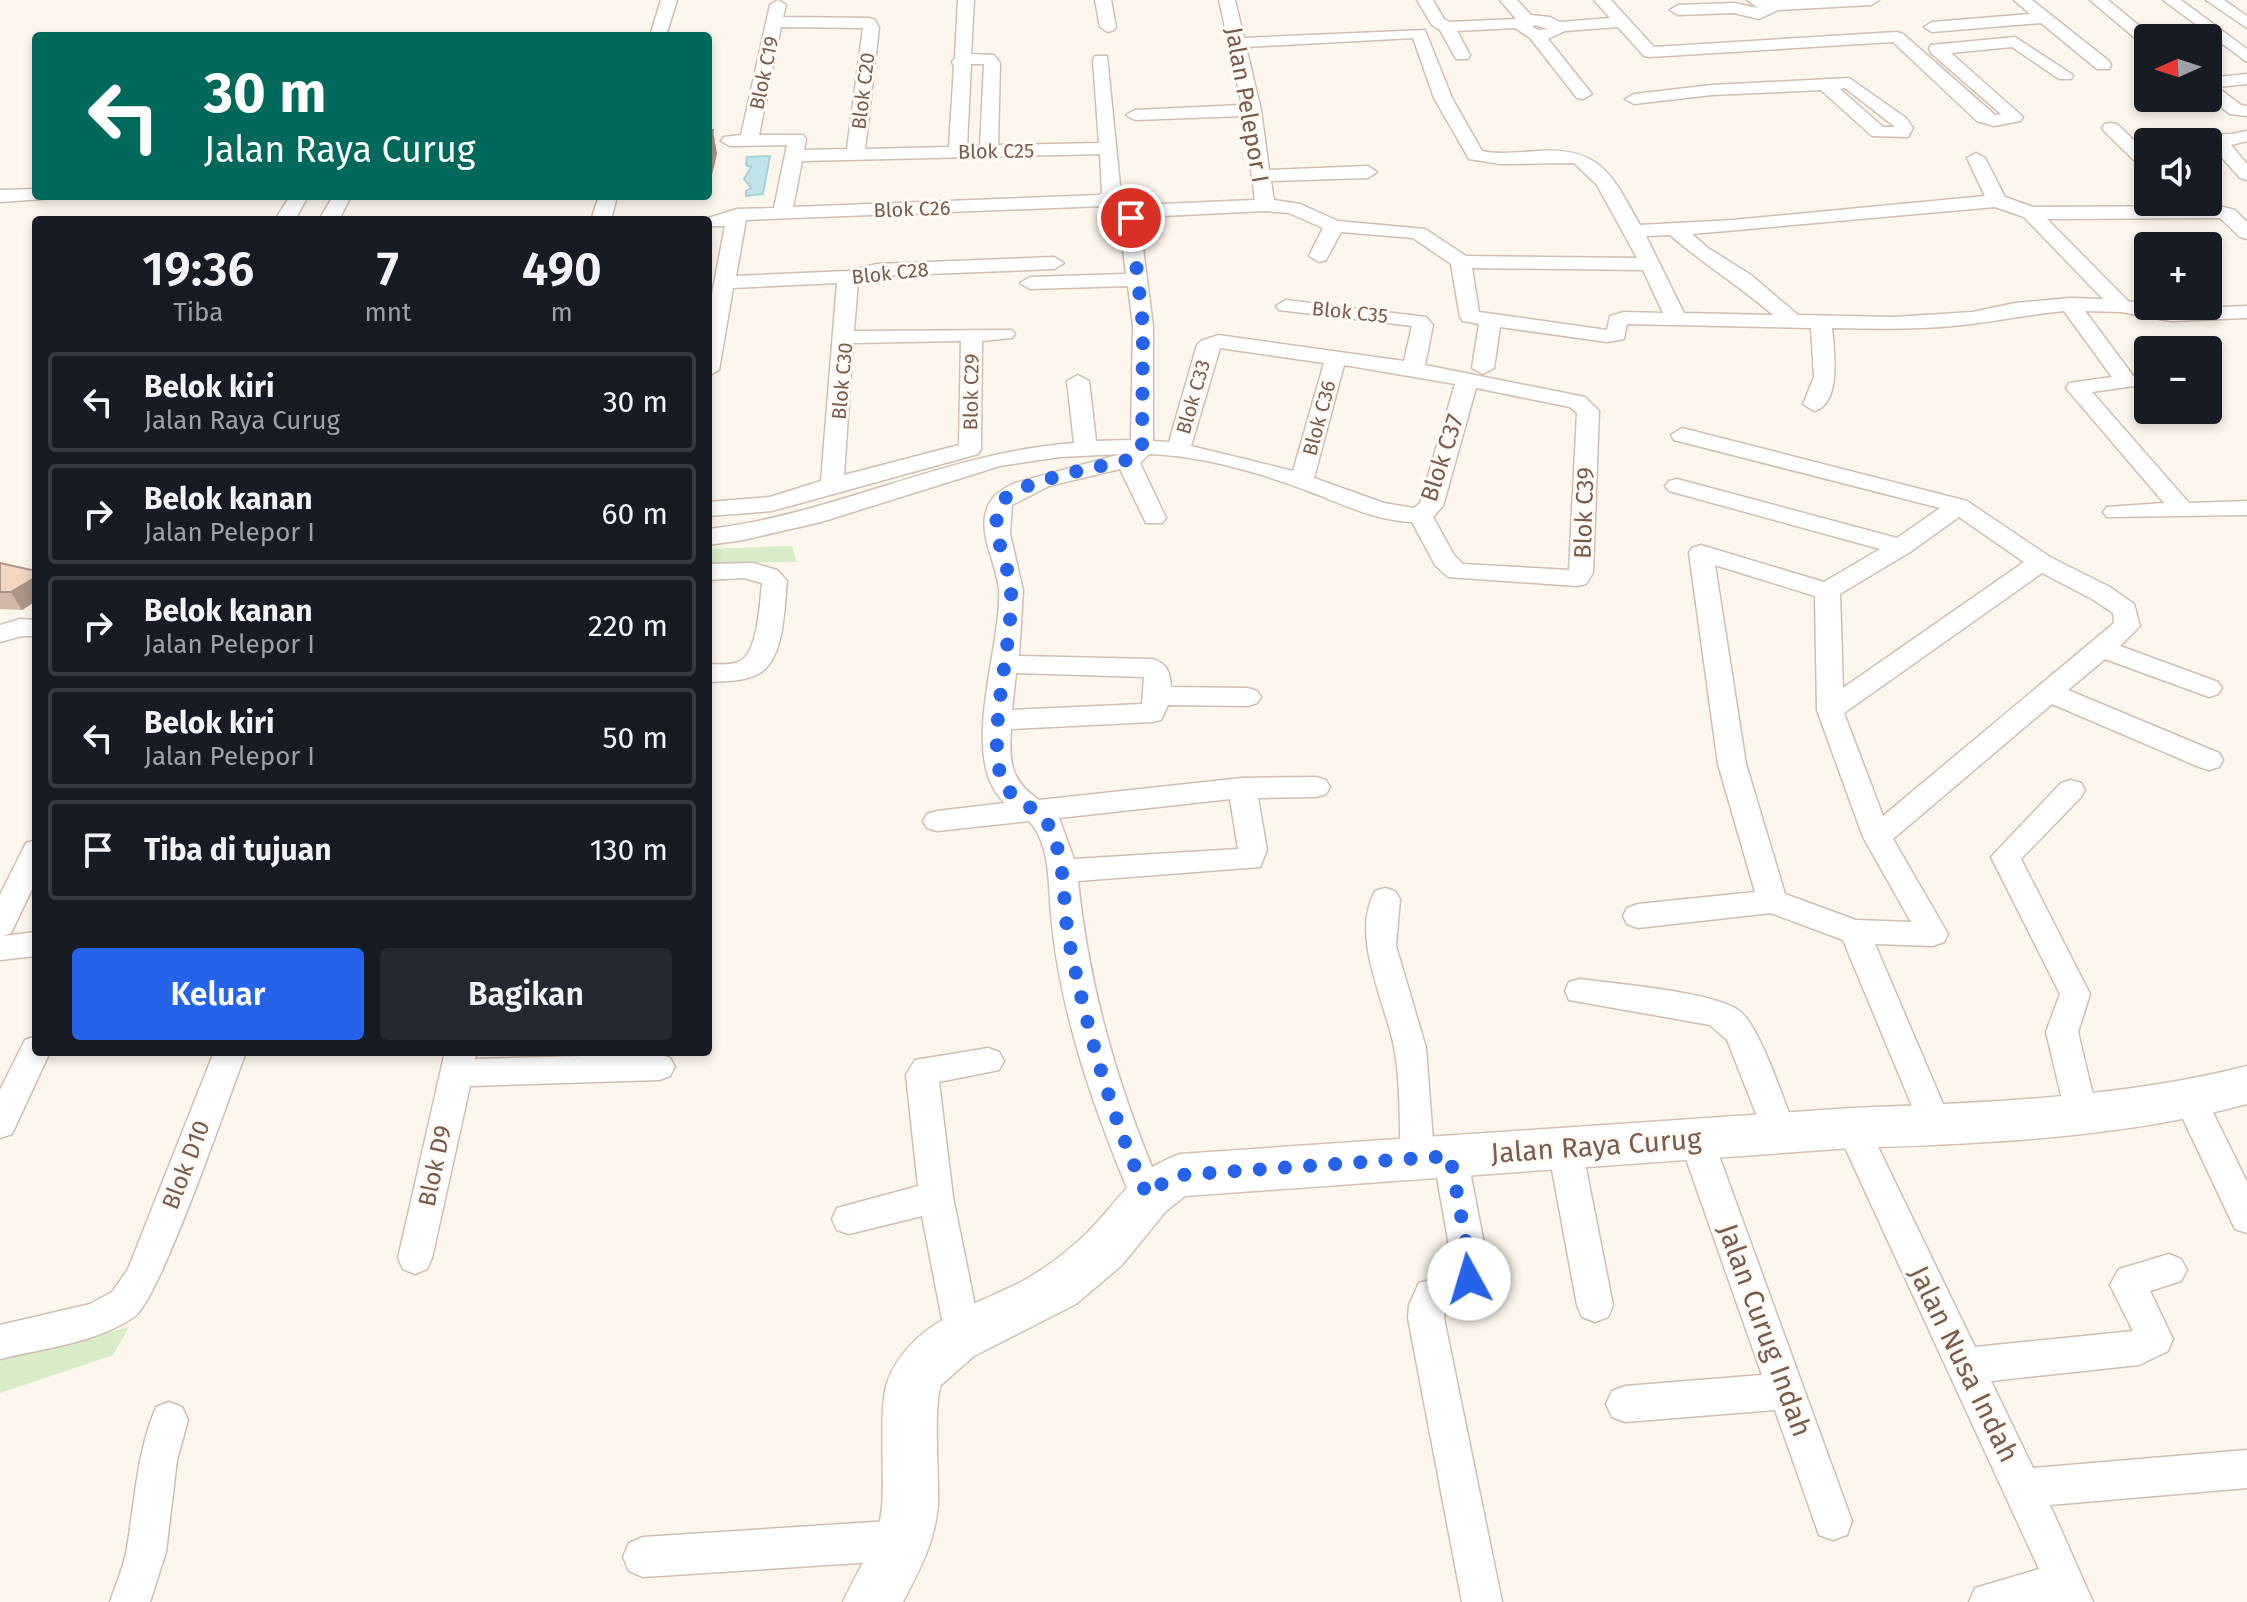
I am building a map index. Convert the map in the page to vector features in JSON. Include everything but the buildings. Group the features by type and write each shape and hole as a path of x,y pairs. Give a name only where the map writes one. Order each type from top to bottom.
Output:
{"main road":[{"name":"Jalan Raya Curug","path":"872,1602 905,1540 910,1506 912,1385 918,1369 963,1335 1058,1287 1109,1244 1147,1195 1167,1180 1180,1175 1852,1128 1936,1125 2190,1100 2247,1085"}],"street":[{"path":"659,32 669,0"},
{"path":"958,151 960,62 966,0"},
{"path":"1103,0 1108,27"},
{"name":"Jalan Pelepor I","path":"1134,453 1143,326 1130,225 1136,212 1265,205 1252,110 1248,39 1227,0"},
{"path":"1425,0 1462,55"},
{"path":"1508,0 1583,94"},
{"path":"1602,0 1650,52 1895,36 1983,117 1994,121 2014,117 1937,49"},
{"path":"1674,5 1737,4 1747,14 1763,7 1871,0"},
{"path":"2022,0 2103,65"},
{"path":"2098,0 2134,30"},
{"path":"2171,0 2247,57"},
{"path":"2214,0 2247,23"},
{"path":"1674,5 1710,49"},
{"path":"1763,7 1801,43"},
{"name":"Blok C20","path":"776,14 863,21 871,28 856,146"},
{"name":"Blok C19","path":"749,140 776,14"},
{"path":"1932,27 2045,18"},
{"path":"1248,39 1444,26 1529,26 1544,21 1558,27 1622,22"},
{"path":"1248,39 1419,33 1443,98 1475,155 1578,157 1594,166 1633,231 1677,319"},
{"path":"1911,51 2015,42 2065,75"},
{"path":"1680,51 1712,90"},
{"path":"960,62 975,58 988,59 992,63 989,151"},
{"path":"1101,60 1109,148"},
{"path":"2222,83 2247,79"},
{"path":"1634,99 1712,90 1825,84"},
{"path":"2222,98 2238,112 2247,111"},
{"path":"1135,115 1252,110"},
{"path":"2111,128 2134,150"},
{"path":"2222,150 2247,136"},
{"name":"Blok C25","path":"730,141 749,140 795,147 856,146 958,151 1109,148"},
{"path":"2222,146 2228,147 2247,174"},
{"path":"782,213 795,147"},
{"name":"Blok C26","path":"712,221 736,220 737,215 1092,203 1112,195 1109,148"},
{"path":"1976,158 1997,201"},
{"path":"1261,176 1368,172"},
{"path":"0,196 32,195"},
{"path":"1633,231 1733,226 1997,201 2031,213 2134,209"},
{"path":"1265,205 1293,208 1334,226 1418,233 1461,262 1648,264"},
{"path":"2031,213 2121,306"},
{"path":"2222,213 2244,225"},
{"path":"712,349 736,220"},
{"path":"1319,256 1334,226"},
{"path":"1674,228 1701,252 1744,279 1793,321"},
{"path":"1461,262 1468,315 1490,322 1607,336 1617,335 1619,319 1947,320 2070,304 2121,306 2159,314 2240,313"},
{"name":"Blok C28","path":"725,282 848,277 877,270 1054,263"},
{"name":"Blok C30","path":"832,485 846,337 848,277"},
{"path":"1030,283 1137,280"},
{"path":"2222,300 2240,313"},
{"path":"2070,304 2126,381 2077,388 2181,508"},
{"name":"Blok C35","path":"1286,306 1414,319 1423,325 1413,369"},
{"name":"Blok C37","path":"1457,571 1444,560 1420,515 1431,506 1490,322"},
{"path":"1814,404 1825,377 1821,322"},
{"name":"Blok C29","path":"832,485 970,449 972,334"},
{"path":"846,337 1005,334"},
{"name":"Blok C33","path":"1178,450 1208,345 1218,341 1336,356"},
{"path":"1336,356 1413,369 1475,374"},
{"name":"Blok C36","path":"1302,481 1336,356"},
{"name":"Blok C39","path":"1457,571 1576,576 1588,411 1584,405 1475,374"},
{"path":"1078,381 1086,449"},
{"path":"1682,435 1959,506 2041,562 2101,593 2125,610 2127,626 1877,837"},
{"path":"712,537 751,533 986,462 1086,449 1134,453 1178,450 1302,481 1399,516 1420,515"},
{"path":"1134,453 1154,518"},
{"path":"1134,453 1026,487 1005,498 999,507 997,526 1011,587 998,760 1002,779 1011,796 1032,810 1050,828 1062,871 1069,940 1088,1033 1113,1113 1147,1195"},
{"path":"712,509 772,504 832,485"},
{"path":"1677,486 1901,547"},
{"path":"1772,901 1732,764 1701,553 1827,591 1901,547 1959,506"},
{"path":"2115,512 2247,508"},
{"path":"1830,710 2041,562"},
{"path":"712,572 754,571 769,574 775,581 762,658 751,668 712,673"},
{"path":"1638,916 1772,901 1855,932 1933,934 1877,837 1830,710 1827,591"},
{"path":"0,634 20,627 32,628"},
{"path":"2101,648 2209,688"},
{"path":"999,720 1152,713 1158,696 1157,674 1152,668 1007,664"},
{"path":"2048,692 2209,760"},
{"path":"1158,696 1248,697"},
{"path":"937,821 1242,788 1316,787"},
{"path":"1062,871 1250,859 1253,850 1242,788"},
{"path":"2071,790 2005,857 2075,994 2062,1032 2081,1112"},
{"path":"0,925 32,859"},
{"path":"1385,899 1381,946 1410,1048 1434,1157 1471,1269 1469,1279 1461,1287 1432,1295 1426,1318 1482,1602"},
{"path":"1855,932 1936,1125"},
{"path":"0,948 32,944"},
{"path":"1580,991 1716,1013 1729,1020 1740,1033 1780,1134"},
{"path":"0,1124 33,1056"},
{"name":"Blok D10","path":"0,1342 96,1319 125,1304 142,1278 228,1056"},
{"path":"963,1335 936,1197 922,1075 926,1070 988,1061"},
{"name":"Blok D9","path":"415,1258 458,1063 659,1067"},
{"path":"2190,1100 2247,1218"},
{"name":"Jalan Nusa Indah","path":"1852,1128 2023,1488 2068,1593"},
{"name":"Jalan Curug Indah","path":"1696,1139 1833,1521"},
{"path":"1565,1148 1595,1305"},
{"path":"849,1219 936,1197"},
{"path":"1965,1366 2139,1348 2150,1344 2155,1339 2128,1285 2131,1280 2169,1270"},
{"path":"1625,1404 1788,1391"},
{"path":"130,1602 146,1552 158,1460 169,1420"},
{"path":"2023,1488 2247,1469"},
{"path":"643,1557 905,1540"},
{"path":"1989,1602 2068,1593"}],"green space":[{"path":"792,546 797,562 712,563 712,549"},
{"path":"129,1327 113,1355 0,1393 0,1360"}],"water":[{"path":"770,156 763,194 746,196 746,191 751,188 744,179 751,167 746,165 747,157"}],"route":[{"path":"1131,218 1143,326 1142,447 1137,455 1127,460 1026,487 1005,498 999,507 997,526 1011,587 1010,641 999,720 998,760 1002,779 1011,796 1042,817 1050,828 1062,871 1069,940 1088,1033 1126,1150 1147,1195 1167,1180 1180,1175 1450,1156 1471,1269 1469,1279"}]}
